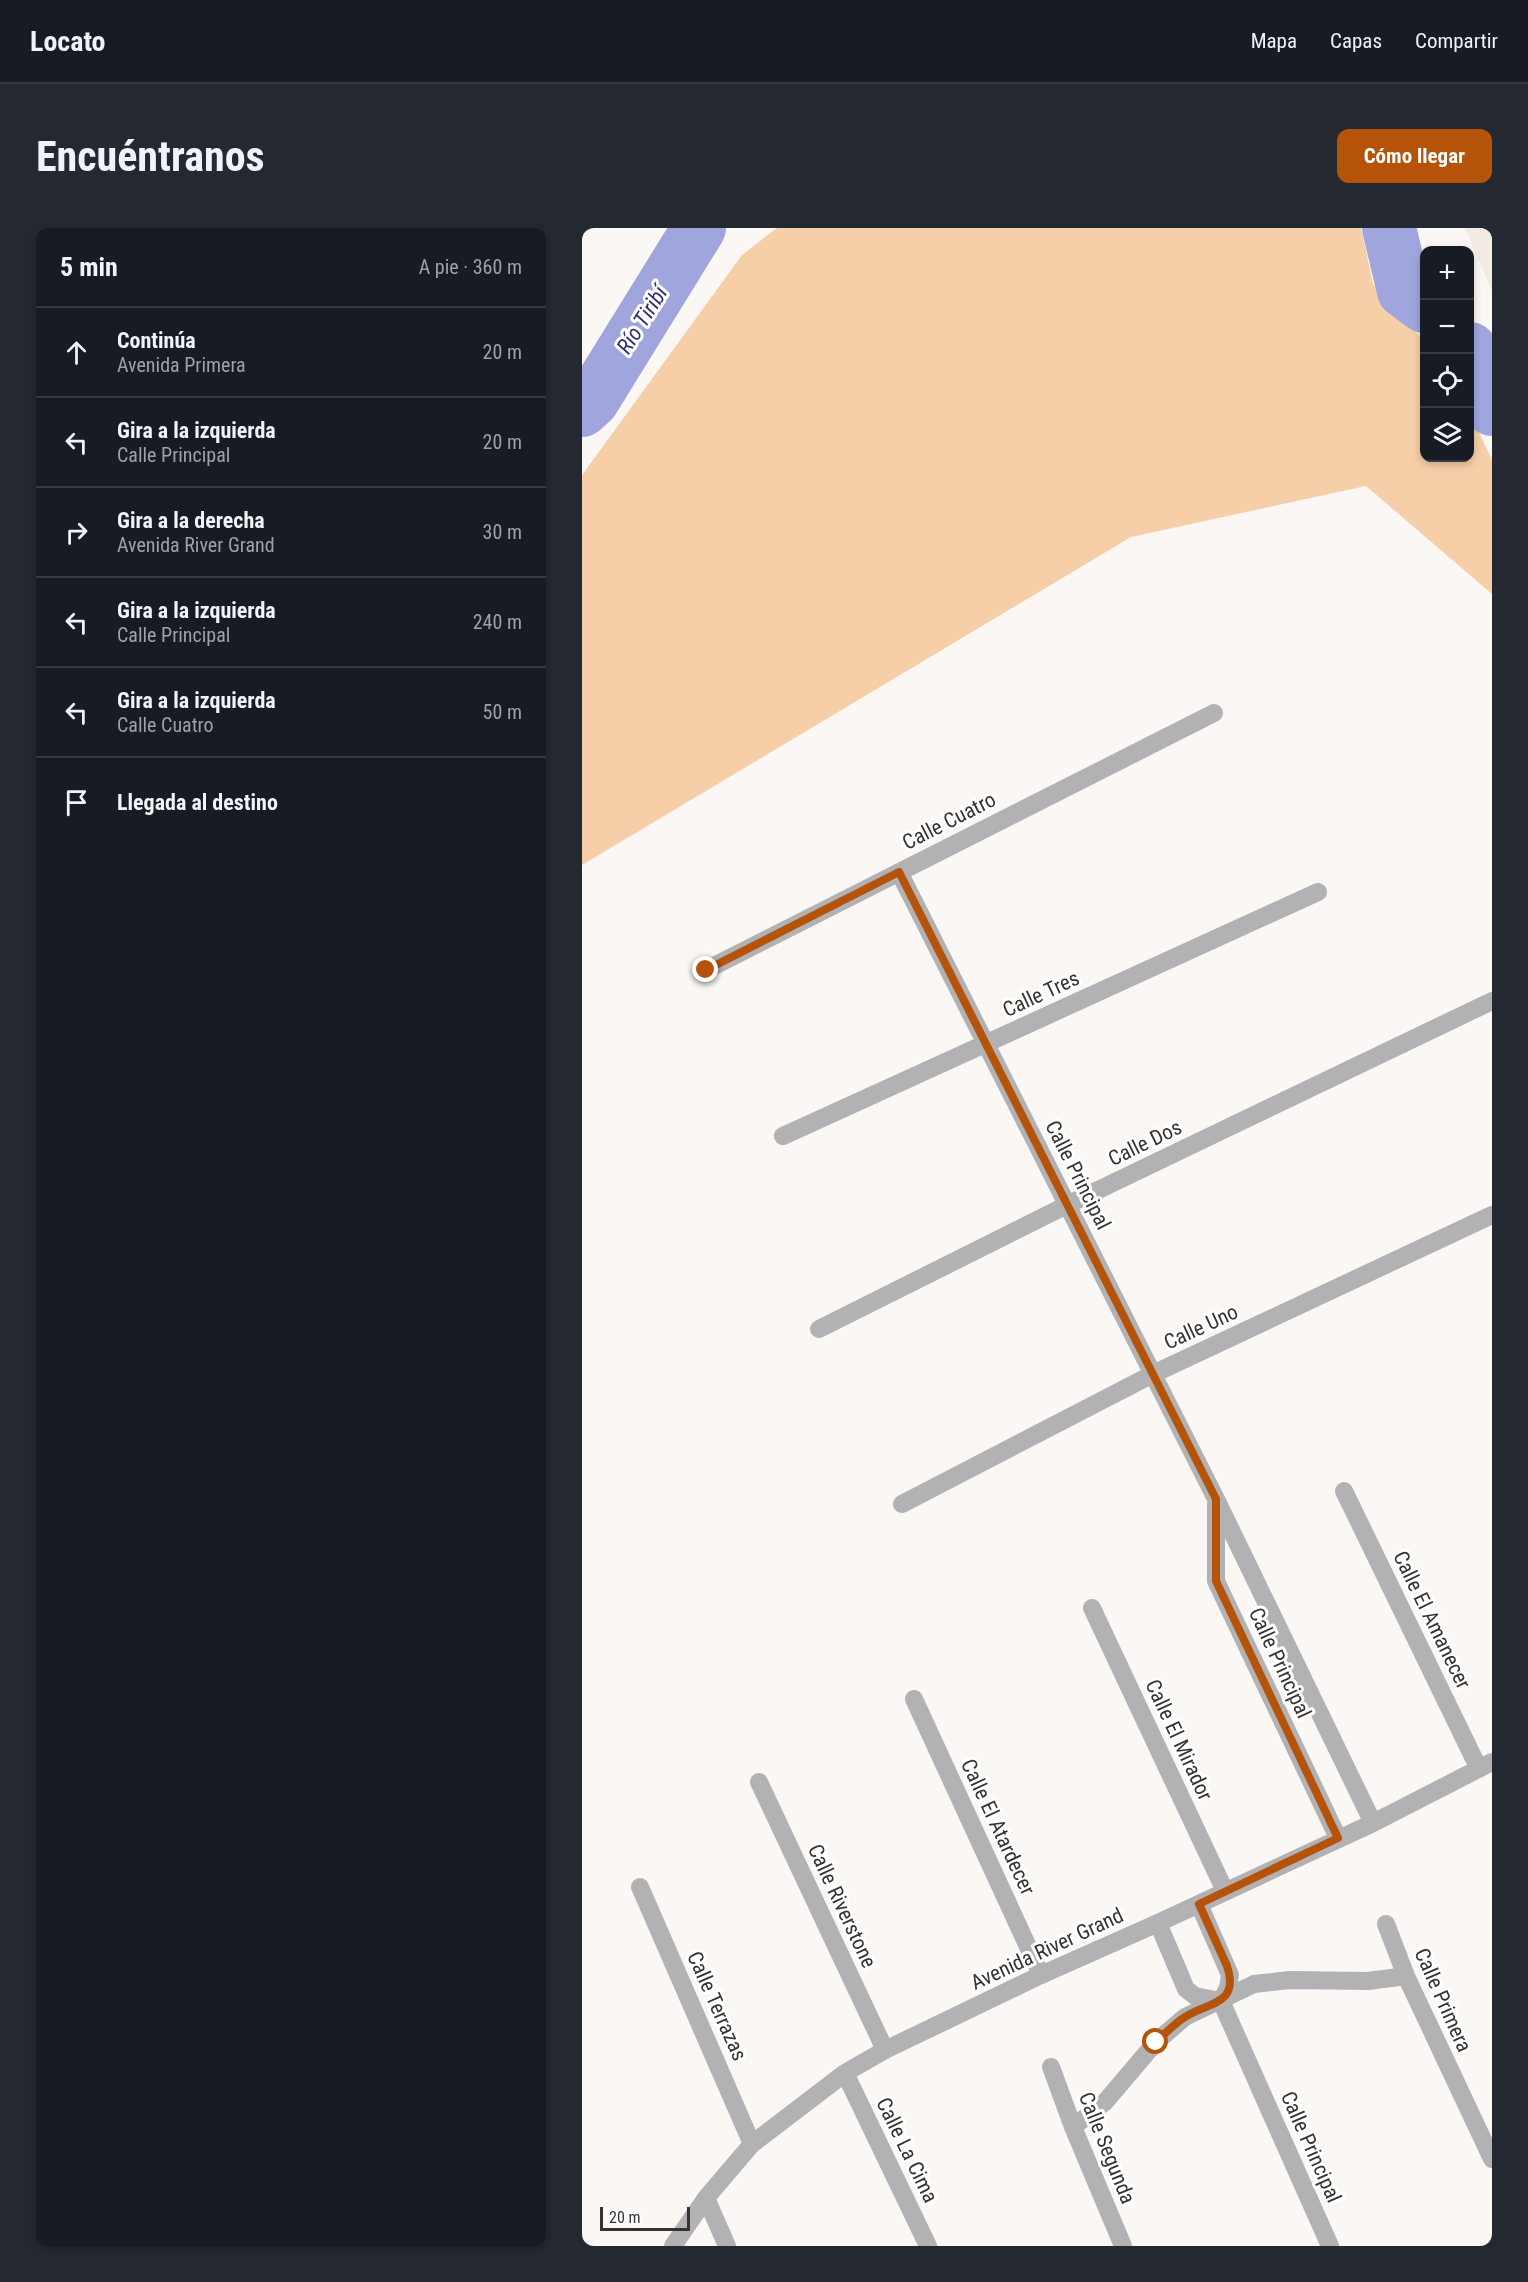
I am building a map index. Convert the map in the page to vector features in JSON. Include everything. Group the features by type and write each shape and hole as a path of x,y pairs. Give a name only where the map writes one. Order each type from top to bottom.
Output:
{"street":[{"name":"Calle Cuatro","path":"706,970 1214,713"},
{"name":"Calle Principal","path":"899,872 1216,1499 1372,1823"},
{"name":"Calle Tres","path":"783,1136 1318,892"},
{"name":"Calle Dos","path":"819,1329 1067,1205 1492,1001"},
{"name":"Calle Uno","path":"902,1504 1153,1374 1492,1215"},
{"name":"Calle El Amanecer","path":"1344,1491 1486,1766"},
{"name":"Calle Principal","path":"1216,1499 1216,1581 1338,1838"},
{"name":"Calle El Mirador","path":"1092,1608 1225,1891"},
{"name":"Calle El Atardecer","path":"914,1699 1041,1975"},
{"name":"Avenida River Grand","path":"673,2246 706,2198 752,2144 845,2073 885,2050 1041,1975 1372,1823 1486,1766"},
{"name":"Calle Riverstone","path":"759,1782 885,2050"},
{"name":"Calle Terrazas","path":"640,1887 752,2144"},
{"path":"1199,1904 1230,1975 1228,1988 1221,2001"},
{"path":"1158,1923 1186,1989 1195,1996 1221,2001"},
{"name":"Calle Primera","path":"1386,1924 1406,1976 1492,2159"},
{"path":"1073,2127 1105,2102 1156,2042 1185,2017 1254,1984 1290,1980 1368,1981 1406,1976"},
{"name":"Calle Principal","path":"1221,2001 1330,2246"},
{"name":"Calle Segunda","path":"1051,2067 1073,2127 1123,2246"},
{"name":"Calle La Cima","path":"845,2073 928,2246"},
{"path":"706,2198 727,2246"}],"shaded area":[{"path":"777,228 1361,228 1373,284 1420,337 1420,462 1474,462 1474,422 1492,460 1492,594 1366,486 1131,537 582,865 582,475 742,255"},
{"path":"1465,228 1492,228 1492,291 1474,246"}],"waterway":[{"name":"Río Tiribí","path":"582,410 592,401 699,228"},
{"name":"Río Tiribí","path":"1389,228 1404,291 1420,303"},
{"name":"Río Tiribí","path":"1472,354 1492,409"}],"route":[{"path":"706,970 899,872 1216,1499 1216,1581 1338,1838 1199,1904 1227,1966 1230,1982 1221,2001 1185,2017 1156,2042"}]}
